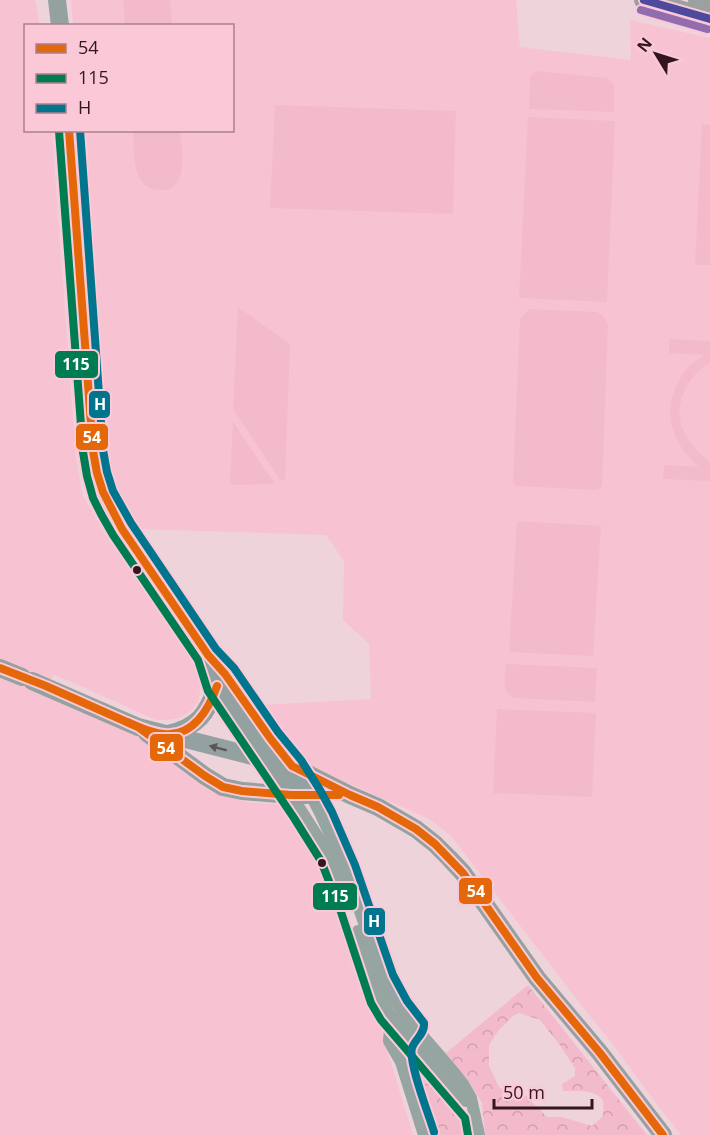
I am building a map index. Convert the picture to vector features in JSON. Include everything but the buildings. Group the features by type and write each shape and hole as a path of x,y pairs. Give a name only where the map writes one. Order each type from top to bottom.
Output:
{"main road":[{"path":"644,0 710,19"},
{"path":"698,0 710,3"}],"street":[{"path":"57,0 60,24"},
{"path":"69,132 93,451 103,495 116,519 208,655 225,674 311,795 345,869 388,992 399,1007 406,1025 401,1062"},
{"path":"208,655 217,686 328,853 351,909 381,1000 463,1084 471,1098 479,1135"},
{"path":"0,668 138,727 292,766 378,807 416,830 449,858 537,978 600,1053 663,1135"},
{"path":"168,734 180,731 198,721 212,703 217,686"},
{"path":"138,727 223,787 291,795 350,795"},
{"path":"406,1025 390,1026 389,1041 401,1062 424,1135"}],"shaded area":[{"path":"0,0 35,0 40,24 24,24 24,132 52,132 76,458 83,496 107,537 196,666 201,686 198,702 191,711 180,718 167,720 156,720 54,675 43,691 145,739 205,787 221,795 247,802 284,807 326,868 353,937 413,1135 0,1135"},
{"path":"71,0 516,0 520,47 631,60 630,20 710,38 710,1135 681,1135 451,836 429,819 329,776 302,760 283,740 260,705 371,699 369,644 343,620 344,561 326,535 136,529 111,486 101,438 102,409 81,132 234,132 234,24 73,24"}],"green space":[{"path":"123,0 170,0 172,24 125,24"},
{"path":"536,71 607,78 614,85 614,112 529,109 530,77"},
{"path":"275,105 456,111 453,214 270,208"},
{"path":"528,117 615,121 607,302 519,298"},
{"path":"702,124 710,125 710,265 695,265"},
{"path":"133,132 180,132 183,159 180,178 168,189 149,188 139,177 134,154"},
{"path":"238,307 290,344 285,480 280,480 233,409"},
{"path":"530,309 597,312 608,324 602,486 597,490 516,486 513,482 520,319"},
{"path":"669,339 710,341 710,363 691,379 687,386 681,403 680,419 687,438 695,449 710,461 710,481 663,479 664,465 699,467 681,447 675,435 670,411 676,386 683,374 692,363 704,355 669,353"},
{"path":"233,422 275,484 234,485 230,482"},
{"path":"517,521 601,526 593,656 509,652"},
{"path":"506,664 597,668 595,702 514,698 505,688"},
{"path":"497,709 596,713 592,797 493,793"},
{"path":"528,985 647,1135 485,1135 482,1103 467,1079 446,1053","holes":["519,1013 540,1020 575,1068 575,1076 562,1084 563,1091 596,1094 603,1101 603,1116 592,1126 562,1117 547,1117 526,1096 510,1095 499,1087 489,1066 489,1045 498,1031"]},
{"path":"418,1060 452,1093 464,1112 470,1135 435,1135 411,1066"}],"transit line":[{"path":"644,0 710,19"},
{"path":"641,10 707,29"},
{"name":"115","path":"59,132 83,452 93,498 113,535 198,660 208,691 321,861 341,912 371,1003 381,1020 465,1118 468,1135"},
{"name":"54","path":"69,132 93,451 103,492 122,529 208,655 225,674 292,766 378,807 416,829 435,844 463,873 537,978 600,1053 663,1135"},
{"name":"H","path":"80,132 103,450 113,491 131,523 216,649 234,668 278,732 301,760 332,812 355,865 393,975 407,1001 424,1023 423,1030 413,1045 412,1055 416,1076 434,1132"},
{"name":"54","path":"0,668 138,727 223,787 291,795 339,795"},
{"name":"54","path":"127,722 145,730 164,734 183,731 198,720 217,686"}]}
